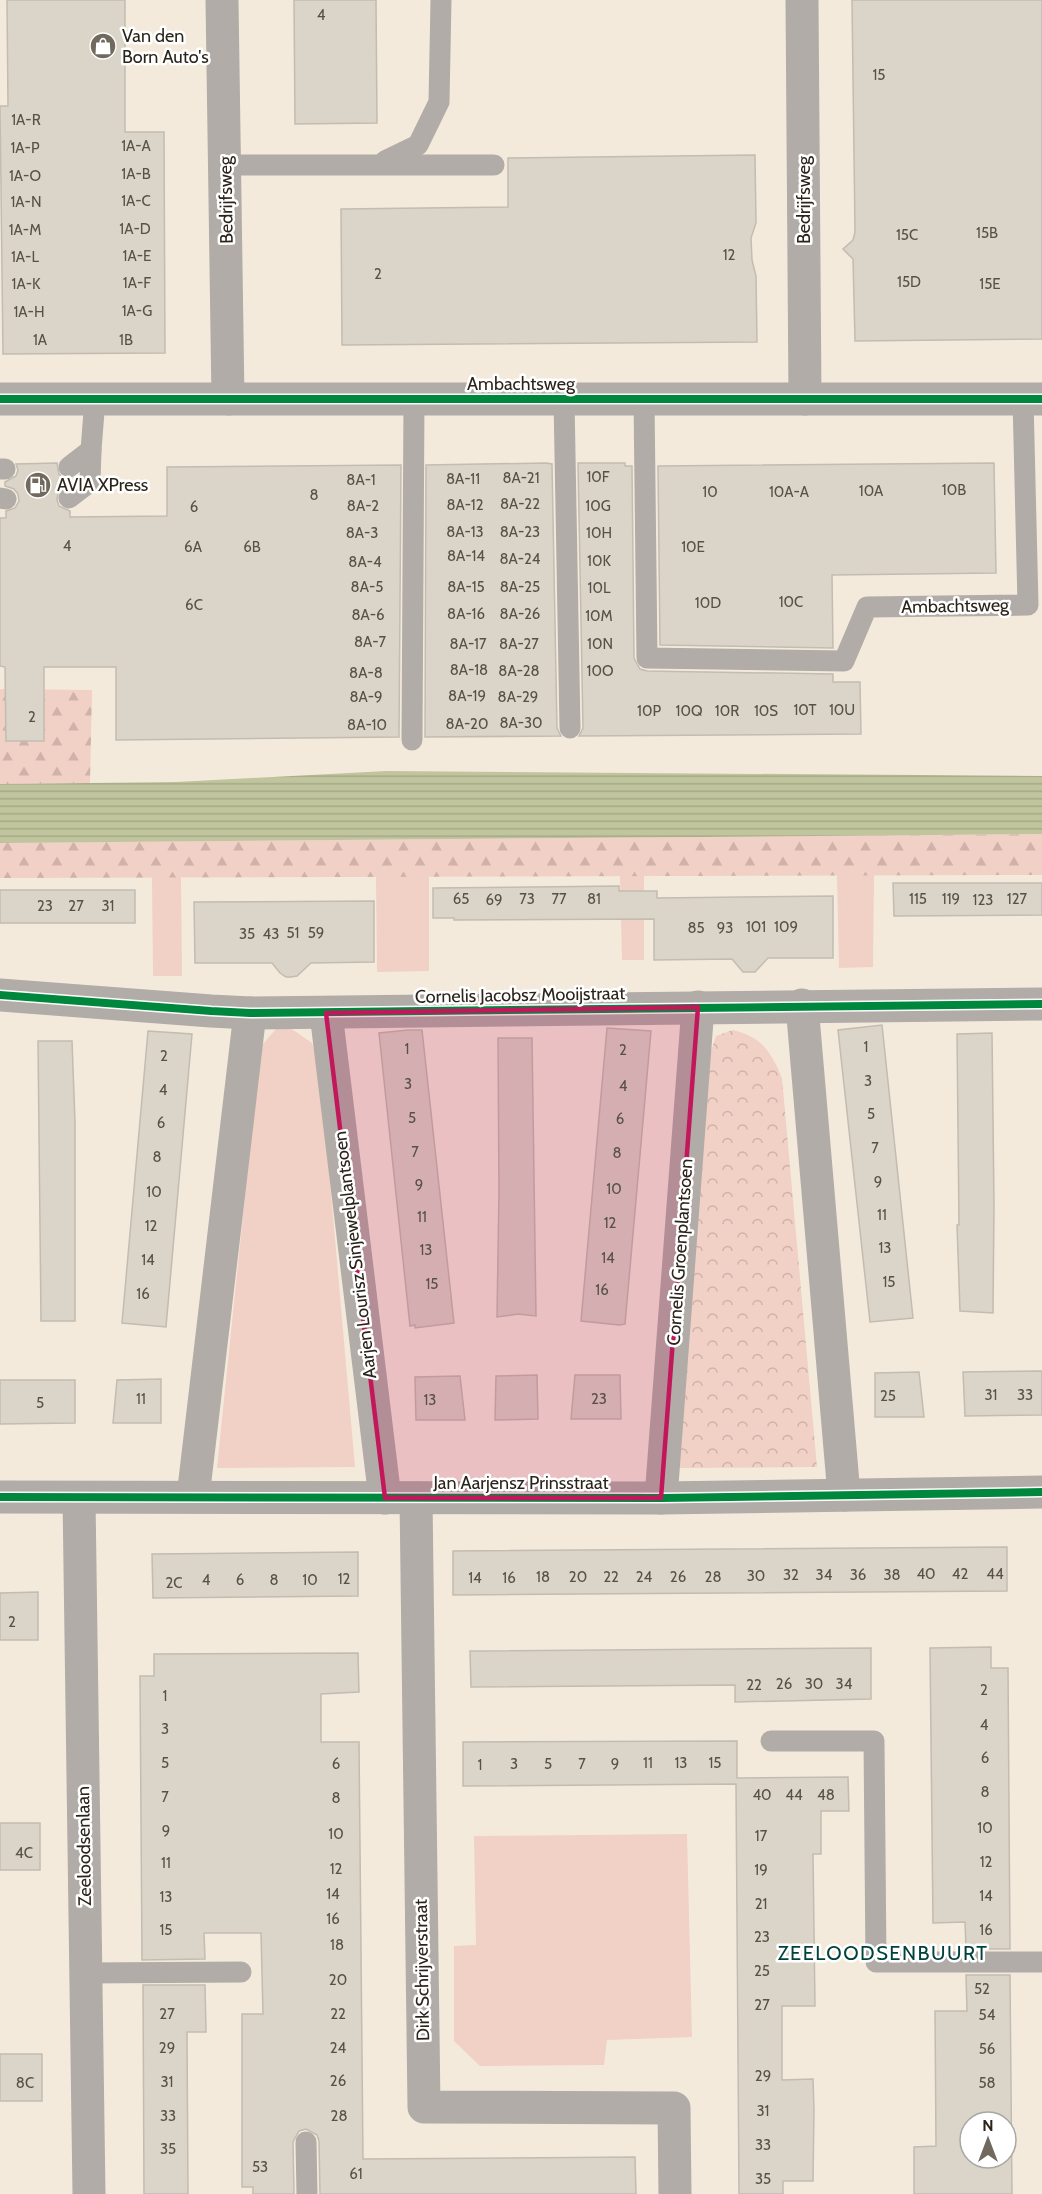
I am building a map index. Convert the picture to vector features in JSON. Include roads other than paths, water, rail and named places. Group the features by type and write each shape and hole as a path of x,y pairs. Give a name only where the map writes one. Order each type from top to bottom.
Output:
{"street":[{"name":"Bedrijfsweg","path":"222,0 228,399"},
{"name":"Bedrijfsweg","path":"802,0 805,399"},
{"name":"Ambachtsweg","path":"0,399 1032,399"},
{"name":"Cornelis Jacobsz Mooijstraat","path":"0,995 250,1013 1042,1004"},
{"path":"802,1005 843,1495"},
{"name":"Cornelis Groenplantsoen","path":"661,1498 698,1007"},
{"path":"193,1497 250,1013"},
{"name":"Aarjen Lourisz Sinjewelplantsoen","path":"326,1013 400,1498"},
{"name":"Jan Aarjensz Prinsstraat","path":"0,1497 661,1498 1042,1492"},
{"name":"Zeeloodsenlaan","path":"79,1498 89,2194"},
{"name":"Dirk Schrijverstraat","path":"400,1498 424,2107 674,2108 675,2194"}],"lane":[{"path":"379,164 418,145 439,102 441,0"},
{"path":"225,165 494,165"},
{"path":"69,498 90,482 95,399"},
{"path":"412,740 414,399"},
{"name":"Ambachtsweg","path":"564,399 570,728"},
{"name":"Ambachtsweg","path":"644,399 647,658 843,661 867,607 1028,605 1032,399"},
{"path":"69,467 91,450"},
{"path":"771,1741 874,1741 876,1962 1042,1962"},
{"path":"86,1974 241,1972"},
{"path":"306,2142 307,2194"}],"place":[{"name":"Van den Born Auto's","path":"103,46"},
{"name":"AVIA XPress","path":"38,485"}],"district":[{"name":"ZEELOODSENBUURT","path":"883,1953"}]}
